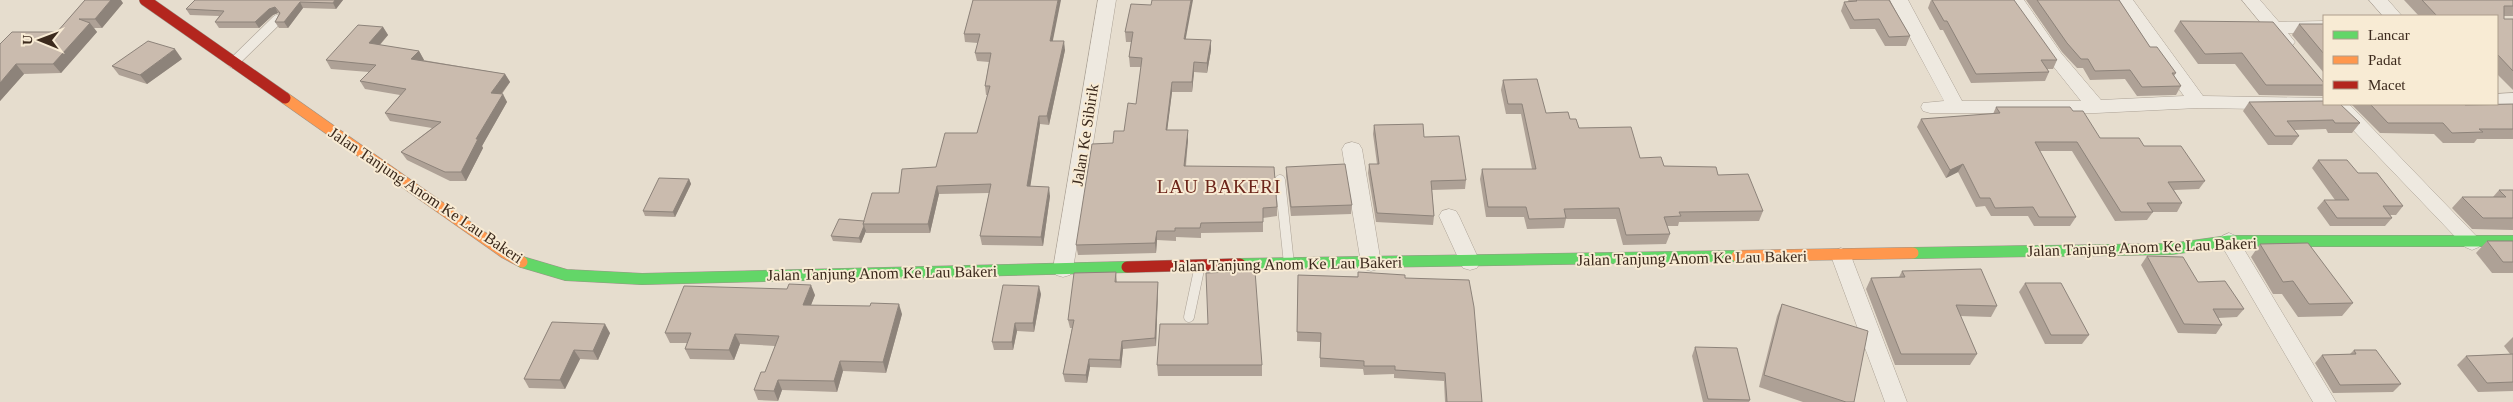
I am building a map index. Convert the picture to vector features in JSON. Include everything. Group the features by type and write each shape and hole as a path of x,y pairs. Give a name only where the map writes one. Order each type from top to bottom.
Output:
{"main road":[{"name":"Jalan Tanjung Anom Ke Lau Bakeri","path":"146,0 505,254 539,270 577,278 642,279 1200,265 1841,256 2171,249 2229,241 2513,241"}],"street":[{"name":"Jalan Ke Sibirik","path":"1064,269 1107,0"},
{"path":"1898,0 1956,106"},
{"path":"2015,0 2055,57 2096,107"},
{"path":"2124,0 2198,102"},
{"path":"2251,0 2299,58"},
{"path":"2378,0 2392,15"},
{"path":"2274,28 2323,27"},
{"path":"2498,100 2513,99"},
{"path":"1930,107 2096,107 2198,102 2323,104"},
{"path":"2339,105 2472,242"},
{"path":"1352,149 1371,263"},
{"path":"1449,216 1470,262"},
{"path":"2229,241 2325,402"},
{"path":"1841,256 1896,402"}],"lane":[{"path":"233,62 277,20"},
{"path":"1280,180 1289,264"},
{"path":"1189,317 1200,265"}],"building":[{"path":"85,0 111,0 95,19 79,19 90,23 53,64 16,64 0,83 0,44 12,32 57,32"},
{"path":"195,0 335,0 333,3 300,2 284,22 275,22 280,13 275,7 269,9 255,22 215,22 224,11 186,9"},
{"path":"973,0 1058,0 1050,41 1064,41 1047,116 1039,116 1027,186 1049,187 1041,237 980,236 991,184 937,186 928,224 863,224 872,193 899,193 902,169 936,167 945,133 977,133 990,86 985,86 991,53 975,53 980,34 964,34"},
{"path":"1152,0 1191,0 1184,39 1211,40 1207,63 1194,62 1192,82 1172,82 1166,130 1188,130 1184,166 1274,167 1277,207 1263,208 1263,222 1201,223 1200,228 1175,228 1175,231 1157,231 1155,243 1076,245 1092,144 1113,143 1114,131 1124,131 1128,103 1136,104 1142,58 1129,57 1133,32 1125,32 1131,4 1151,5"},
{"path":"1889,0 1910,36 1889,37 1879,19 1854,20 1844,2"},
{"path":"1932,0 2014,0 2057,60 2041,60 2049,72 1976,74 1947,21 1944,21"},
{"path":"2037,0 2119,0 2150,47 2157,47 2176,73 2172,73 2181,86 2142,87 2130,70 2095,71 2088,59 2081,59 2067,43"},
{"path":"2422,0 2513,0 2513,6 2504,6 2504,19 2513,19 2513,71 2498,55 2498,15 2436,15"},
{"path":"2180,21 2273,22 2323,82 2323,85 2266,85 2242,53 2205,54"},
{"path":"2299,24 2323,24 2323,53"},
{"path":"358,25 383,27 369,43 419,51 411,59 505,74 491,93 503,94 476,139 478,139 461,172 445,172 401,152 441,122 385,113 406,89 360,81 376,65 326,60"},
{"path":"148,41 175,49 140,75 112,66"},
{"path":"1537,79 1546,113 1568,112 1570,119 1576,119 1579,128 1631,127 1640,158 1661,157 1664,166 1716,167 1718,175 1748,174 1763,211 1679,212 1681,216 1664,217 1670,234 1626,235 1619,208 1564,209 1566,218 1529,219 1526,207 1488,207 1482,169 1536,169 1522,104 1508,104 1503,80"},
{"path":"2323,101 2323,105 2341,105 2360,123 2335,123 2333,120 2287,121 2299,136 2275,136 2249,102"},
{"path":"2513,104 2513,129 2479,129 2483,132 2452,133 2443,123 2388,123 2371,105"},
{"path":"1996,107 2070,107 2073,111 2083,111 2100,138 2139,138 2144,146 2181,146 2205,181 2168,182 2182,203 2147,203 2153,212 2121,212 2077,142 2035,142 2076,217 2039,217 2033,207 1995,208 1990,198 1980,198 1963,164 1950,170 1921,119 2000,113"},
{"path":"1423,124 1424,137 1459,136 1466,180 1431,181 1434,216 1377,213 1369,164 1379,164 1374,125"},
{"path":"2318,160 2347,160 2358,173 2377,173 2403,206 2383,206 2392,218 2337,218 2324,200 2349,200"},
{"path":"1345,164 1352,205 1291,207 1286,167"},
{"path":"659,178 689,179 673,212 643,211"},
{"path":"2499,190 2513,190 2513,218 2483,218 2462,197 2506,197"},
{"path":"839,219 864,221 859,238 831,236"},
{"path":"2487,241 2513,241 2513,262 2503,262"},
{"path":"2308,243 2353,303 2309,304 2293,281 2283,282 2260,244"},
{"path":"2147,256 2183,257 2198,282 2225,281 2244,309 2213,309 2222,325 2184,324"},
{"path":"1981,269 1997,306 1956,305 1977,354 1901,354 1871,278 1905,277 1902,271"},
{"path":"1255,271 1262,365 1157,365 1160,324 1208,324 1206,273"},
{"path":"1116,272 1115,282 1158,282 1155,338 1122,341 1120,360 1089,359 1086,375 1063,374 1074,320 1068,320 1074,273"},
{"path":"1358,272 1405,275 1405,278 1469,280 1474,307 1482,402 1447,402 1445,373 1395,370 1395,366 1364,366 1364,361 1320,358 1321,333 1297,332 1298,275 1358,277"},
{"path":"2025,283 2061,283 2089,335 2051,335"},
{"path":"789,284 811,285 803,305 870,306 871,303 899,304 883,362 840,361 834,381 778,380 774,391 754,390 761,372 765,372 779,336 735,334 729,350 685,349 691,333 665,333 684,286 787,289"},
{"path":"1003,285 1039,286 1033,323 1015,323 1012,342 992,342"},
{"path":"1782,304 1868,331 1854,402 1846,402 1764,375"},
{"path":"552,322 605,324 593,351 574,350 560,380 524,379"},
{"path":"1695,347 1737,348 1750,400 1708,399"},
{"path":"2354,350 2376,350 2401,384 2340,385 2322,355 2356,354"},
{"path":"2513,354 2513,382 2487,383 2466,356"}],"traffic: fast":[{"path":"1913,253 2171,249 2229,241 2513,241"},
{"path":"1240,264 1737,256"},
{"path":"522,262 536,268 566,275 642,279 1127,267"}],"traffic: slow":[{"path":"285,98 505,253 522,262"},
{"path":"1737,256 1913,253"}],"traffic: jam":[{"path":"145,0 285,98"},
{"path":"1127,267 1240,264"}],"district":[{"name":"LAU BAKERI","path":"1219,186"}]}
